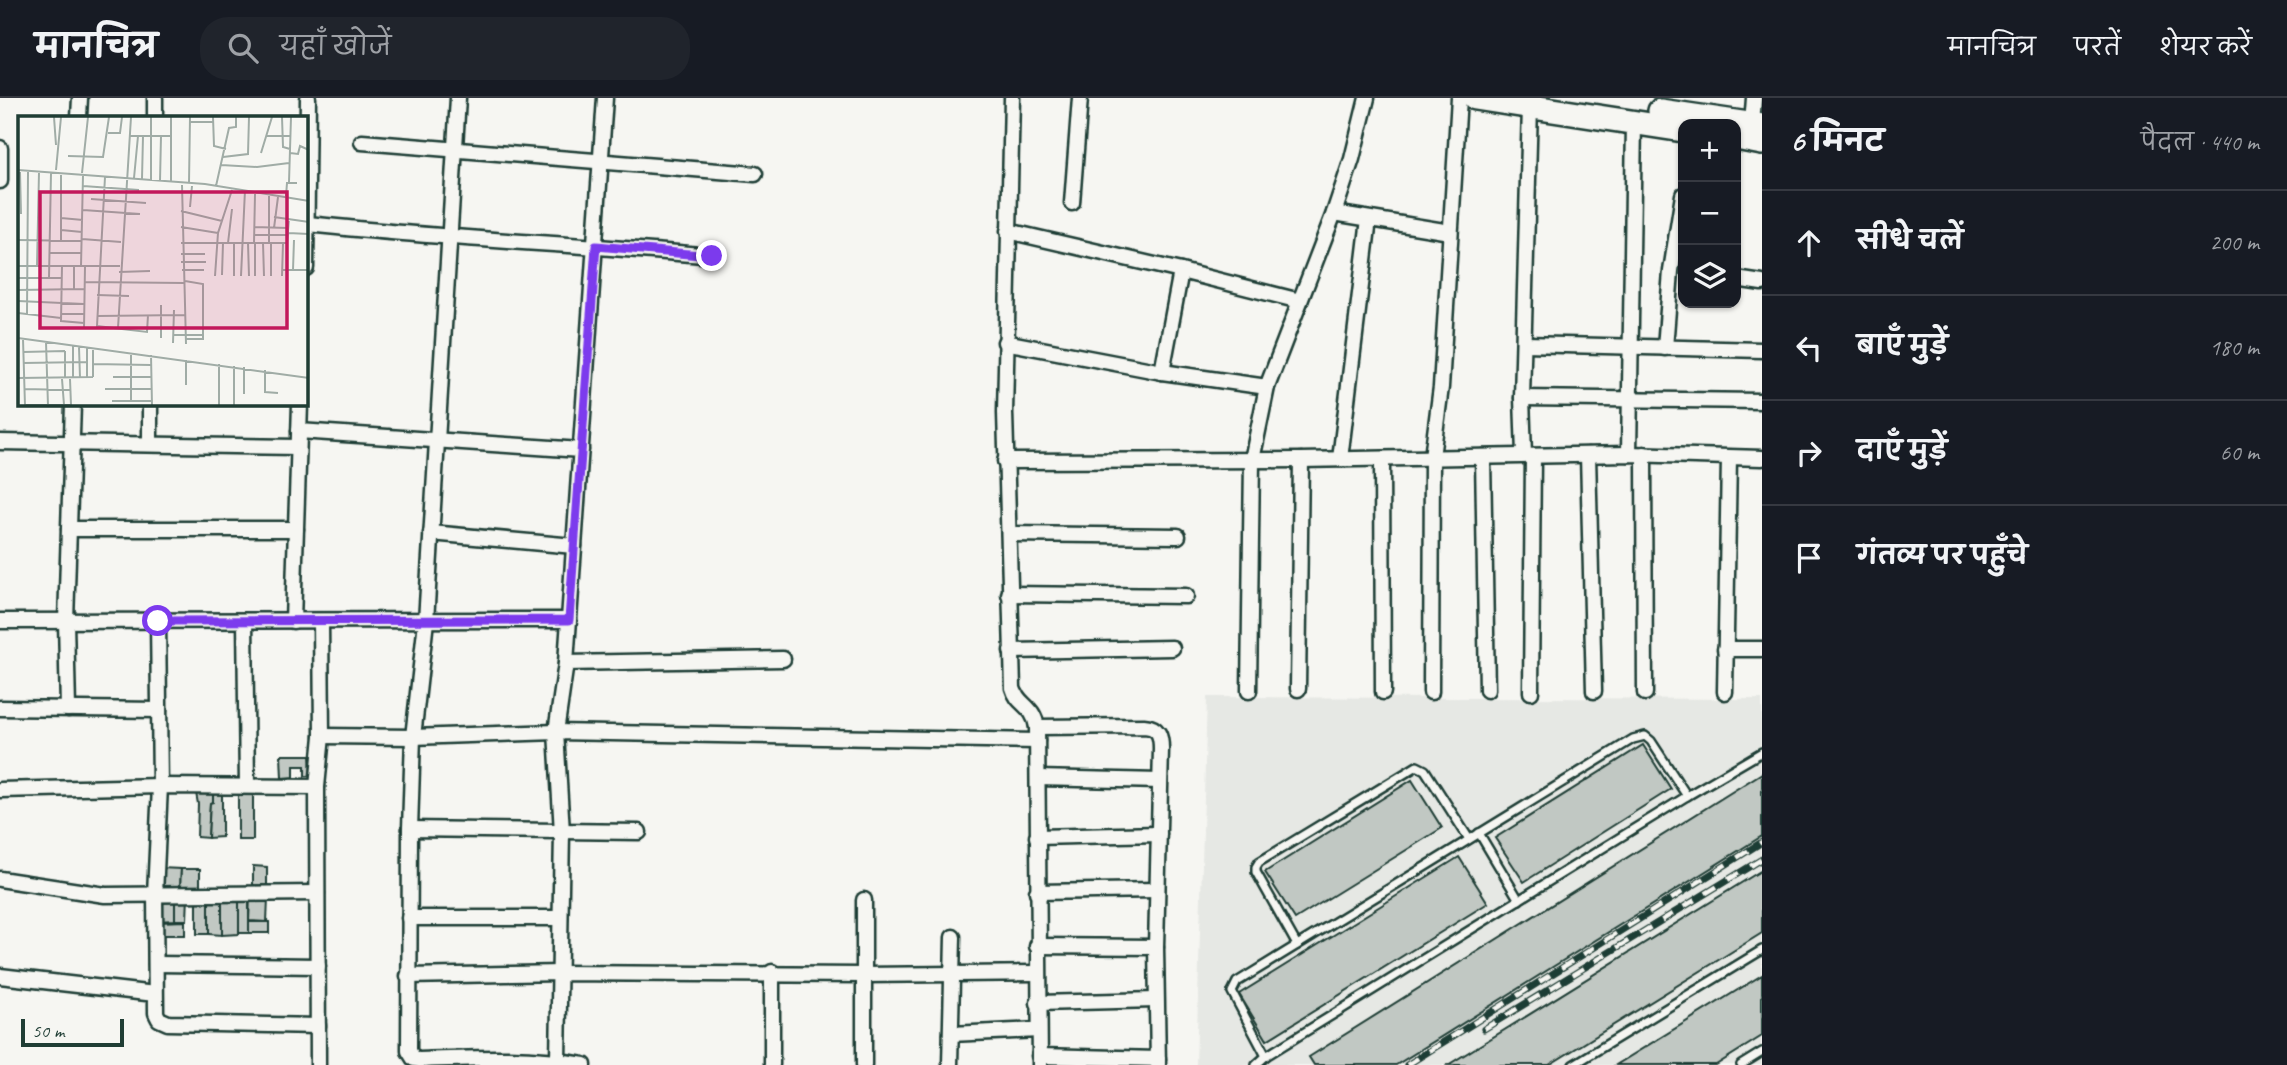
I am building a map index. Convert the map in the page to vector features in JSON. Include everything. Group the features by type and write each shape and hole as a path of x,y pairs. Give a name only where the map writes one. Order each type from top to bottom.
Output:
{"main road":[{"path":"1475,98 1678,129"},
{"path":"1577,98 1753,133"}],"street":[{"path":"79,98 79,116"},
{"path":"155,98 155,116"},
{"path":"308,98 308,224 712,256"},
{"path":"458,98 426,621 413,737 409,1051 414,1059 558,1060 584,1065"},
{"path":"558,1060 562,832 556,732 566,663 605,98"},
{"path":"322,736 413,737 556,732 1037,734 1154,727 1161,741 1156,947 1158,1062 1040,1060 1037,973 1037,734 1031,710 1017,699 1015,693 1011,652 1005,461 1005,342 1012,98"},
{"path":"1072,203 1080,98"},
{"path":"1249,691 1252,460 1267,387 1334,213 1352,159 1367,98"},
{"path":"1431,692 1432,457 1441,387 1460,98"},
{"path":"1753,133 1754,98"},
{"path":"1530,106 1522,398 1528,455 1531,692"},
{"path":"1633,122 1629,398 1637,454 1645,693"},
{"path":"362,142 755,174"},
{"path":"0,148 0,181"},
{"path":"1334,213 1450,232"},
{"path":"1340,459 1369,219"},
{"path":"1008,231 1300,301"},
{"path":"1665,348 1679,245"},
{"path":"1162,372 1181,271"},
{"path":"1741,280 1762,283"},
{"path":"1005,342 1162,372 1267,387"},
{"path":"1525,344 1762,351"},
{"path":"1522,398 1762,401"},
{"path":"68,709 66,621 73,406"},
{"path":"149,444 150,406"},
{"path":"293,621 300,406"},
{"path":"299,431 581,450"},
{"path":"0,442 298,447"},
{"path":"1005,461 1301,460 1637,454 1762,458"},
{"path":"1588,455 1594,691"},
{"path":"1483,457 1487,690"},
{"path":"1725,692 1729,458"},
{"path":"1382,459 1383,692"},
{"path":"1298,689 1301,460"},
{"path":"69,529 296,529"},
{"path":"431,533 574,546"},
{"path":"1009,534 1178,536"},
{"path":"1009,594 1186,596"},
{"path":"0,621 569,620"},
{"path":"158,621 160,786 155,894 157,1017 168,1023 318,1026"},
{"path":"244,621 247,786"},
{"path":"318,1065 317,787 322,736 321,621"},
{"path":"1011,652 1172,648"},
{"path":"1725,649 1762,649"},
{"path":"566,663 783,659"},
{"path":"0,708 159,710"},
{"path":"1038,778 1160,781"},
{"path":"0,790 160,786 317,787"},
{"path":"410,830 639,832"},
{"path":"1037,838 1159,834"},
{"path":"0,879 105,895 317,893"},
{"path":"1037,892 1157,890"},
{"path":"864,901 864,1065"},
{"path":"409,918 560,918"},
{"path":"950,1065 953,937"},
{"path":"1037,946 1156,947"},
{"path":"156,964 318,967"},
{"path":"772,972 772,1065"},
{"path":"408,976 559,973 1037,973"},
{"path":"0,976 155,994"},
{"path":"1038,1003 1157,1000"},
{"path":"951,1034 1039,1030"}],"lane":[{"path":"1266,1056 1232,989 1237,982 1633,738 1640,736 1651,741 1687,796"},
{"path":"1256,1065 1266,1056 1762,752"},
{"path":"1297,945 1256,870 1259,862 1294,840 1417,766 1425,770 1469,839"},
{"path":"1479,833 1519,900"},
{"path":"1573,1065 1762,950"},
{"path":"1741,1065 1762,1052"}],"shaded area":[{"path":"1207,697 1762,699 1762,1065 1196,1065"}],"building":[{"path":"1643,745 1671,789 1524,882 1495,838"},
{"path":"281,755 310,755 311,776 305,776 305,766 294,766 294,777 282,778"},
{"path":"1762,773 1762,836 1396,1065 1314,1065 1309,1057"},
{"path":"1412,780 1442,828 1295,919 1265,872"},
{"path":"238,790 253,790 253,840 238,840"},
{"path":"196,793 213,793 208,838 197,837"},
{"path":"213,793 222,793 222,837 208,838 210,803 213,802"},
{"path":"1459,857 1488,903 1267,1040 1239,994"},
{"path":"253,866 267,867 267,885 253,885"},
{"path":"160,868 181,869 180,890 160,891"},
{"path":"181,869 200,869 200,891 180,890"},
{"path":"1762,870 1762,933 1549,1065 1448,1065"},
{"path":"222,895 239,898 239,934 222,935"},
{"path":"156,896 175,896 175,920 157,921"},
{"path":"175,896 188,896 187,920 175,920"},
{"path":"197,896 209,896 209,934 197,934"},
{"path":"250,897 268,898 267,922 249,921"},
{"path":"209,898 222,898 222,935 209,934"},
{"path":"239,898 249,898 249,933 239,933"},
{"path":"185,921 185,935 158,935 158,922"},
{"path":"249,922 269,922 269,933 249,933"},
{"path":"1762,975 1762,1036 1716,1065 1616,1065"}],"railway":[{"path":"1407,1065 1762,842"},
{"path":"1484,1029 1762,859"}],"route":[{"path":"158,621 569,620 596,246 712,256"}]}
